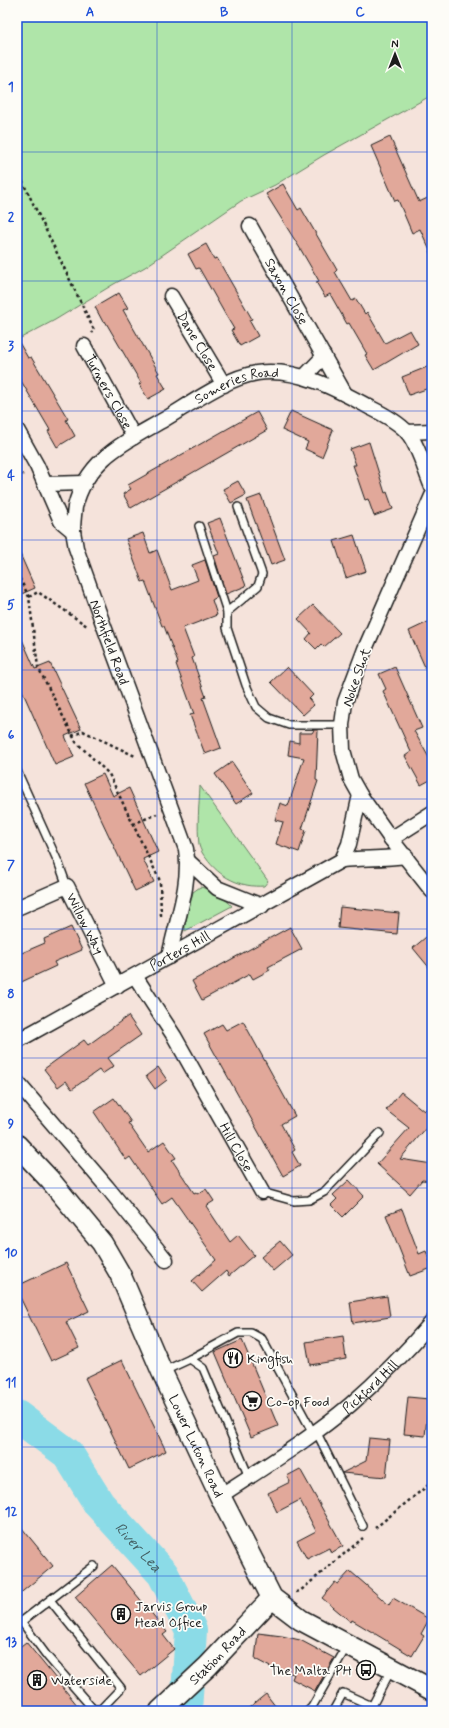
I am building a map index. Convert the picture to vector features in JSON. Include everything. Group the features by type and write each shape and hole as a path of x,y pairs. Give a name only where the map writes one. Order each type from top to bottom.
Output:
{"main road":[{"name":"Lower Luton Road","path":"17,1145 50,1180 102,1243 120,1274 162,1372 220,1496 272,1598 302,1620 347,1646 432,1690"},
{"name":"Station Road","path":"160,1711 208,1666 272,1598"}],"street":[{"name":"Saxon Close","path":"250,226 345,394"},
{"name":"Dane Close","path":"171,296 224,385"},
{"name":"Turners Close","path":"84,346 134,437"},
{"path":"304,377 324,356"},
{"name":"Someries Road","path":"73,531 75,508 84,484 91,471 101,460 125,442 224,385 257,373 273,373 304,377 345,394 384,415 406,432 415,447 432,487"},
{"path":"406,432 432,431"},
{"path":"19,438 46,484 61,521 73,531"},
{"path":"46,484 84,484"},
{"name":"Noke Shot","path":"432,496 364,649 345,702 342,725 343,750 346,766 360,795 391,839 406,856 432,891"},
{"name":"Northfield Road","path":"73,531 76,548 102,621 182,835 188,861 185,890 169,957"},
{"path":"342,860 349,844 360,795"},
{"path":"391,839 432,813"},
{"name":"Porters Hill","path":"17,1041 262,906 342,860 362,858 378,859 406,856"},
{"path":"188,861 217,888 262,906"},
{"name":"Willow Way","path":"19,907 67,886 117,986"},
{"name":"Hill Close","path":"135,976 174,1036 262,1192"},
{"path":"17,1082 107,1186 166,1260"},
{"name":"Pickford Hill","path":"220,1496 314,1432 350,1405 394,1364 432,1322"}],"lane":[{"path":"227,612 258,586 262,579 260,567 238,507"},
{"path":"199,526 227,612 227,628 246,684 256,707 269,718 289,725 342,725"},
{"path":"17,772 59,864 67,886"},
{"name":"Hill Close","path":"262,1192 294,1201 309,1200 324,1192 380,1133"},
{"path":"162,1372 190,1359 238,1333 251,1333 262,1339 314,1432 363,1526"},
{"path":"190,1359 203,1368 249,1477"},
{"path":"50,1600 121,1688 101,1709 93,1709 19,1623 94,1566"},
{"path":"308,1711 312,1707 347,1646"},
{"path":"333,1711 343,1693 372,1706 391,1668"}],"path":[{"path":"17,170 94,330 84,346"},
{"path":"17,573 29,597 38,666 72,736 76,742 109,774 160,880 161,919 174,932"},
{"path":"29,597 38,592 87,626 102,621"},
{"path":"72,736 83,731 140,758 152,754"},
{"path":"133,824 172,808"},
{"path":"374,1529 432,1482"},
{"path":"272,1598 300,1591 368,1534"}],"green space":[{"path":"17,17 432,17 432,95 324,155 275,185 241,201 145,267 55,320 17,340"},
{"path":"200,786 268,881 264,886 247,885 231,880 217,871 202,852 199,847 198,838"},
{"path":"200,887 217,894 232,906 185,931 185,924 193,892"}],"building":[{"path":"390,137 419,202 432,196 432,255 420,229 412,233 398,200 395,201 371,146"},
{"path":"283,184 298,210 301,208 337,270 335,272 352,301 356,299 365,314 367,312 385,343 410,330 418,344 374,370 365,355 367,354 349,323 347,324 330,294 325,297 316,282 319,281 266,194"},
{"path":"206,244 214,259 217,258 252,319 249,320 258,336 240,346 231,330 234,329 199,268 196,269 188,254"},
{"path":"119,293 128,308 123,310 159,373 157,374 166,389 148,399 139,384 141,383 105,321 103,322 95,307"},
{"path":"17,339 28,358 31,357 68,419 66,420 75,436 57,447 48,431 50,430 17,374"},
{"path":"432,365 432,387 409,395 402,377"},
{"path":"291,411 333,430 322,457 305,449 308,442 282,430"},
{"path":"257,412 267,430 131,508 123,494 131,489 128,485"},
{"path":"369,442 385,493 387,492 393,509 374,516 368,499 365,500 353,465 356,465 350,449"},
{"path":"238,481 246,495 231,503 223,489"},
{"path":"261,495 285,560 271,565 247,500"},
{"path":"220,518 246,586 226,594 214,556 219,554 207,523"},
{"path":"143,533 150,553 157,550 172,590 198,580 192,565 205,560 217,597 212,600 217,615 183,628 194,657 192,658 206,697 203,698 221,748 205,754 190,715 194,714 176,664 178,663 145,581 142,582 126,539"},
{"path":"354,535 366,571 346,578 334,541"},
{"path":"17,547 35,588 17,596"},
{"path":"313,605 340,633 324,647 321,644 316,649 306,639 311,633 298,619"},
{"path":"428,622 432,630 432,683 409,631"},
{"path":"17,628 35,669 50,663 81,729 65,736 74,757 55,765 17,679"},
{"path":"287,667 313,695 309,699 314,705 303,715 271,682"},
{"path":"395,667 422,728 414,731 432,763 432,779 421,785 405,756 411,752 383,691 386,689 379,674"},
{"path":"314,730 318,730 316,780 318,781 302,829 306,830 299,852 276,844 283,822 275,820 280,803 288,806 304,758 288,755 290,741 299,743 299,733 312,733"},
{"path":"232,762 253,793 236,804 215,774"},
{"path":"103,774 113,796 129,788 158,852 143,859 154,882 135,891 84,783"},
{"path":"340,907 399,913 397,934 338,928"},
{"path":"71,927 82,950 54,962 56,966 17,984 17,955 45,943 44,939"},
{"path":"290,927 302,949 268,967 270,970 253,979 250,974 202,1000 192,981"},
{"path":"432,932 432,971 413,948"},
{"path":"128,1016 141,1035 108,1058 114,1066 102,1074 99,1070 72,1089 66,1081 58,1087 44,1069 84,1040 88,1045"},
{"path":"243,1021 295,1116 281,1124 295,1150 292,1152 300,1166 283,1176 204,1034 222,1024 226,1030"},
{"path":"158,1067 167,1080 155,1089 146,1076"},
{"path":"401,1092 424,1111 432,1103 432,1121 400,1159 432,1164 432,1181 422,1180 410,1194 377,1164 409,1128 386,1110"},
{"path":"114,1098 131,1122 128,1123 148,1152 164,1141 176,1158 172,1160 194,1193 196,1192 197,1194 206,1189 214,1201 206,1206 230,1242 238,1235 254,1255 229,1276 226,1271 202,1292 192,1281 216,1260 172,1197 162,1204 130,1157 126,1160 94,1112"},
{"path":"349,1180 364,1196 343,1217 331,1205 337,1199 333,1195"},
{"path":"402,1209 419,1254 426,1251 432,1268 410,1276 386,1215"},
{"path":"280,1241 292,1255 273,1271 261,1257"},
{"path":"66,1263 89,1311 66,1322 79,1348 51,1361 17,1291 17,1286"},
{"path":"387,1296 390,1317 353,1323 350,1302"},
{"path":"343,1336 346,1359 310,1365 306,1342"},
{"name":"Co-op Food","path":"242,1340 278,1426 251,1437 215,1352"},
{"path":"122,1360 166,1451 129,1469 85,1378"},
{"path":"408,1397 429,1399 425,1436 404,1434"},
{"path":"369,1438 390,1440 386,1477 342,1473 366,1461"},
{"path":"300,1469 343,1546 331,1553 329,1548 307,1559 297,1541 316,1531 300,1500 277,1512 268,1493 290,1482 287,1476"},
{"path":"17,1522 53,1566 17,1596"},
{"name":"Jarvis Group Head Office","path":"112,1565 167,1632 163,1635 174,1649 141,1676 75,1597"},
{"path":"350,1571 389,1605 393,1598 429,1619 421,1634 424,1636 412,1656 352,1620 351,1622 322,1598 335,1582 338,1584"},
{"path":"258,1633 300,1640 334,1658 315,1691 292,1679 294,1674 274,1669 255,1659"},
{"name":"Waterside","path":"26,1642 82,1711 17,1711 17,1649"},
{"path":"266,1694 279,1711 245,1711"}],"waterway":[{"name":"River Lea","path":"17,1416 68,1454 99,1504 163,1574 191,1630 186,1711"}],"place":[{"name":"Kingfish","path":"233,1358"},
{"name":"Co-op Food","path":"252,1401"},
{"name":"Jarvis Group Head Office","path":"121,1614"},
{"name":"The Malta PH","path":"366,1670"},
{"name":"Waterside","path":"37,1680"}]}
